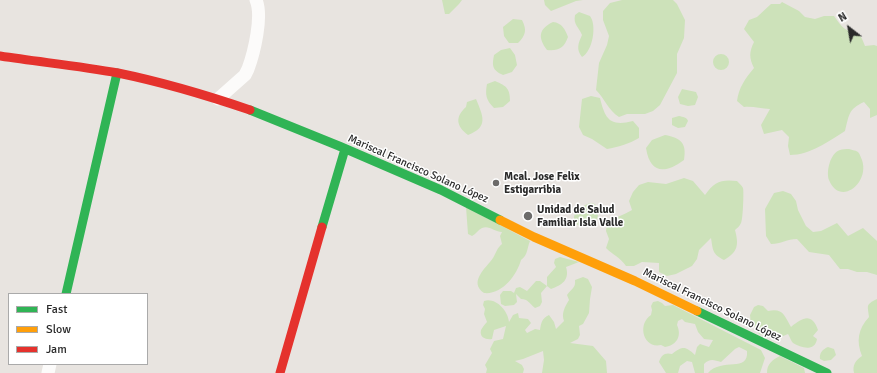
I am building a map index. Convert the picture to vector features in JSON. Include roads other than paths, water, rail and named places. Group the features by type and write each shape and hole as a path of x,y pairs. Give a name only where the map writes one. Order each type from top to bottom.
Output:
{"street":[{"path":"218,99 245,75 248,70 259,18 259,6 256,0"},
{"name":"Mariscal Francisco Solano López","path":"0,56 117,73 173,86 218,99 260,114 441,190 534,237 635,281 827,373"},
{"path":"66,293 117,73"},
{"path":"280,373 345,149"}],"place":[{"name":"Mcal. Jose Felix Estigarribia","path":"496,183"},
{"name":"Unidad de Salud Familiar Isla Valle","path":"528,216"}]}
